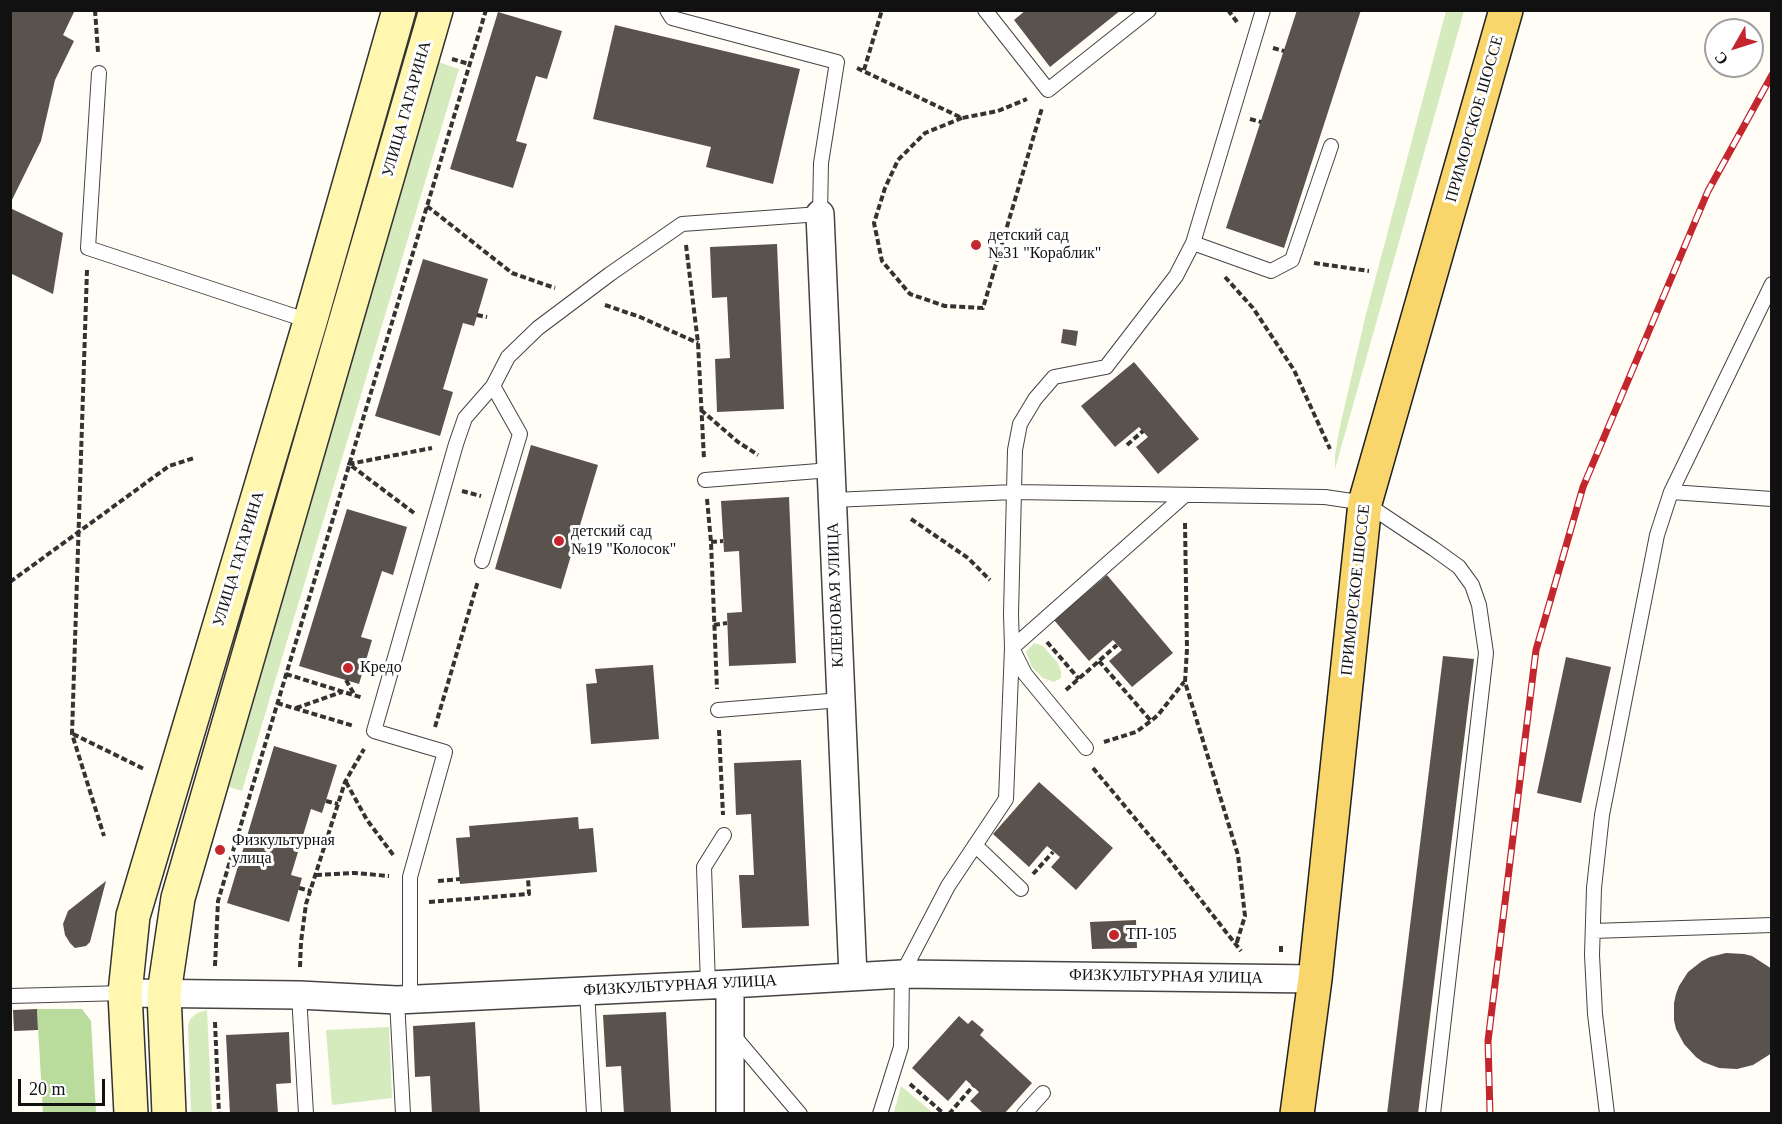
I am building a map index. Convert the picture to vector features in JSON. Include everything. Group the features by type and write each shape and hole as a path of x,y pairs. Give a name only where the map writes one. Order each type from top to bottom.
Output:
{"main road":[{"name":"УЛИЦА ГАГАРИНА","path":"169,1113 164,993 178,898 326,327 399,10"},
{"name":"УЛИЦА ГАГАРИНА","path":"131,1113 125,993 133,916 326,327 436,10"},
{"name":"ПРИМОРСКОЕ ШОССЕ","path":"1297,1113 1315,979 1365,503 1506,10"}],"street":[{"name":"КЛЕНОВАЯ УЛИЦА","path":"820,214 853,976"},
{"name":"ФИЗКУЛЬТУРНАЯ УЛИЦА","path":"125,993 213,993 404,999 719,985 902,974 1315,979"},
{"path":"719,985 730,1032 730,1113"}],"lane":[{"path":"402,1113 404,999 410,877 445,752 374,731 465,418 493,386 508,357 538,328 682,224 820,214 821,163 837,62 672,18 668,10"},
{"path":"985,10 1047,90 1149,10"},
{"path":"880,1113 901,1047 902,974 948,886 1006,799 1012,648 1015,450 1020,424 1035,399 1054,376 1106,367 1176,276 1193,243 1263,10"},
{"path":"99,73 88,248 326,327"},
{"path":"1193,243 1271,271 1292,260 1331,147"},
{"path":"1607,1113 1594,1014 1594,888 1602,815 1657,535 1671,492 1772,284"},
{"path":"482,561 520,434 493,386"},
{"path":"705,480 831,470"},
{"path":"832,500 1014,492 1324,497 1365,503 1459,567 1472,585 1479,605 1486,653 1433,1113"},
{"path":"1671,492 1772,499"},
{"path":"1012,648 1185,495"},
{"path":"1012,648 1025,674 1086,748"},
{"path":"717,710 841,700"},
{"path":"719,985 704,867 724,835"},
{"path":"975,846 1021,889"},
{"path":"1593,932 1772,926"},
{"path":"588,991 594,1113"},
{"name":"ФИЗКУЛЬТУРНАЯ УЛИЦА","path":"10,996 125,993"},
{"path":"299,995 306,1113"},
{"path":"730,1032 800,1113"},
{"path":"1024,1113 1043,1093"}],"path":[{"path":"95,10 99,73"},
{"path":"219,1113 213,993 218,901 486,10"},
{"path":"864,70 882,10"},
{"path":"837,62 864,70 962,118"},
{"path":"1047,90 983,308 945,306 910,294 882,261 874,223 885,188 898,160 925,133 962,118 998,111 1047,90"},
{"path":"426,206 512,273 640,317 698,343"},
{"path":"682,224 698,343 705,480 711,542 723,817"},
{"path":"1193,243 1252,308 1294,370 1330,449"},
{"path":"88,248 72,734 104,836"},
{"path":"1292,260 1369,271"},
{"path":"477,315 487,317"},
{"path":"701,410 738,442 787,473"},
{"path":"1127,445 1143,431"},
{"path":"349,464 456,444"},
{"path":"10,582 169,466 194,458"},
{"path":"349,464 432,526"},
{"path":"1185,495 1187,650 1185,682 1238,855 1245,916 1236,945"},
{"path":"880,498 968,558 998,589 1011,614"},
{"path":"711,542 723,541"},
{"path":"429,747 482,561"},
{"path":"714,625 727,624"},
{"path":"1035,628 1079,679"},
{"path":"1050,704 1117,645"},
{"path":"1099,661 1151,721"},
{"path":"286,675 381,703"},
{"path":"346,680 355,695"},
{"path":"1185,682 1158,715 1136,732 1086,748 1094,770 1164,853 1261,979"},
{"path":"297,708 343,692"},
{"path":"277,703 374,731 345,782 306,904 301,942 299,995"},
{"path":"345,782 367,820 410,877"},
{"path":"326,801 338,804"},
{"path":"1040,866 1053,852"},
{"path":"316,875 354,873 410,877"},
{"path":"410,904 529,894 528,878"},
{"path":"438,880 459,879"},
{"path":"299,888 311,891"},
{"path":"894,1069 944,1113"},
{"path":"949,1113 972,1086"}],"green space":[{"path":"1446,11 1464,11 1335,469 1339,431 1365,318"},
{"path":"438,62 459,69 242,791 229,787"},
{"path":"1034,643 1043,646 1057,662 1061,678 1054,682 1043,678 1032,667 1026,652"},
{"path":"37,1009 82,1009 91,1021 96,1113 43,1113"},
{"path":"207,1010 212,1113 191,1113 188,1027 190,1019 197,1013"},
{"path":"389,1027 392,1098 332,1105 326,1030"},
{"path":"901,1086 933,1113 894,1113"}],"building":[{"path":"10,10 75,10 63,35 74,41 55,80 41,141 10,204"},
{"path":"1026,10 1121,10 1050,67 1014,20"},
{"path":"1297,10 1361,10 1284,248 1226,228"},
{"path":"498,12 562,31 547,79 536,76 516,141 527,144 513,188 450,169"},
{"path":"615,25 800,69 773,184 706,167 711,147 593,119"},
{"path":"10,208 63,233 53,294 10,273"},
{"path":"777,244 784,409 717,412 715,359 730,358 727,297 712,298 710,247"},
{"path":"423,259 488,279 474,326 463,323 443,389 453,392 440,436 375,416"},
{"path":"1063,329 1078,331 1076,346 1061,343"},
{"path":"1134,362 1199,439 1158,474 1136,447 1148,437 1139,427 1115,447 1081,406"},
{"path":"531,445 598,465 561,589 495,569"},
{"path":"789,497 796,663 729,666 727,613 742,612 739,551 724,552 721,501"},
{"path":"347,509 407,527 393,575 382,571 361,637 372,640 359,684 299,666"},
{"path":"1107,575 1173,653 1132,687 1109,661 1122,650 1113,640 1089,661 1054,620"},
{"path":"1443,656 1474,659 1418,1114 1387,1114"},
{"path":"1566,657 1611,667 1581,803 1537,793"},
{"path":"653,665 659,739 591,744 586,684 597,683 595,669"},
{"path":"274,746 337,765 322,813 311,809 291,875 302,878 289,922 227,903"},
{"path":"801,760 809,926 742,928 739,875 754,875 751,814 736,815 734,763"},
{"path":"1039,782 1113,848 1076,890 1051,867 1060,857 1047,846 1029,867 993,834"},
{"path":"578,817 579,829 593,828 597,872 460,884 456,838 470,837 469,826"},
{"path":"106,881 90,942 86,946 75,948 65,935 63,924 68,911"},
{"name":"ТП-105","path":"1136,920 1137,948 1092,949 1090,922"},
{"path":"1726,953 1752,956 1772,969 1772,1053 1753,1065 1737,1069 1719,1068 1696,1057 1684,1044 1674,1020 1676,994 1688,972 1710,957"},
{"path":"37,1009 38,1030 14,1031 13,1010"},
{"path":"666,1012 671,1114 624,1114 621,1066 606,1067 603,1015"},
{"path":"959,1016 968,1024 972,1020 984,1030 980,1035 1032,1083 1004,1114 984,1114 970,1101 979,1092 966,1080 948,1101 912,1068"},
{"path":"475,1022 480,1114 432,1114 430,1076 415,1077 413,1026"},
{"path":"289,1032 291,1083 276,1084 278,1114 230,1114 226,1035"}],"railway":[{"path":"1490,1114 1488,1041 1536,650 1583,487 1708,191 1772,75"}],"place":[{"name":"детский сад №31 \"Кораблик\"","path":"976,245"},
{"name":"детский сад №19 \"Колосок\"","path":"559,541"},
{"name":"Кредо","path":"348,668"},
{"name":"Физкультурная улица","path":"220,850"},
{"name":"ТП-105","path":"1114,935"}]}
